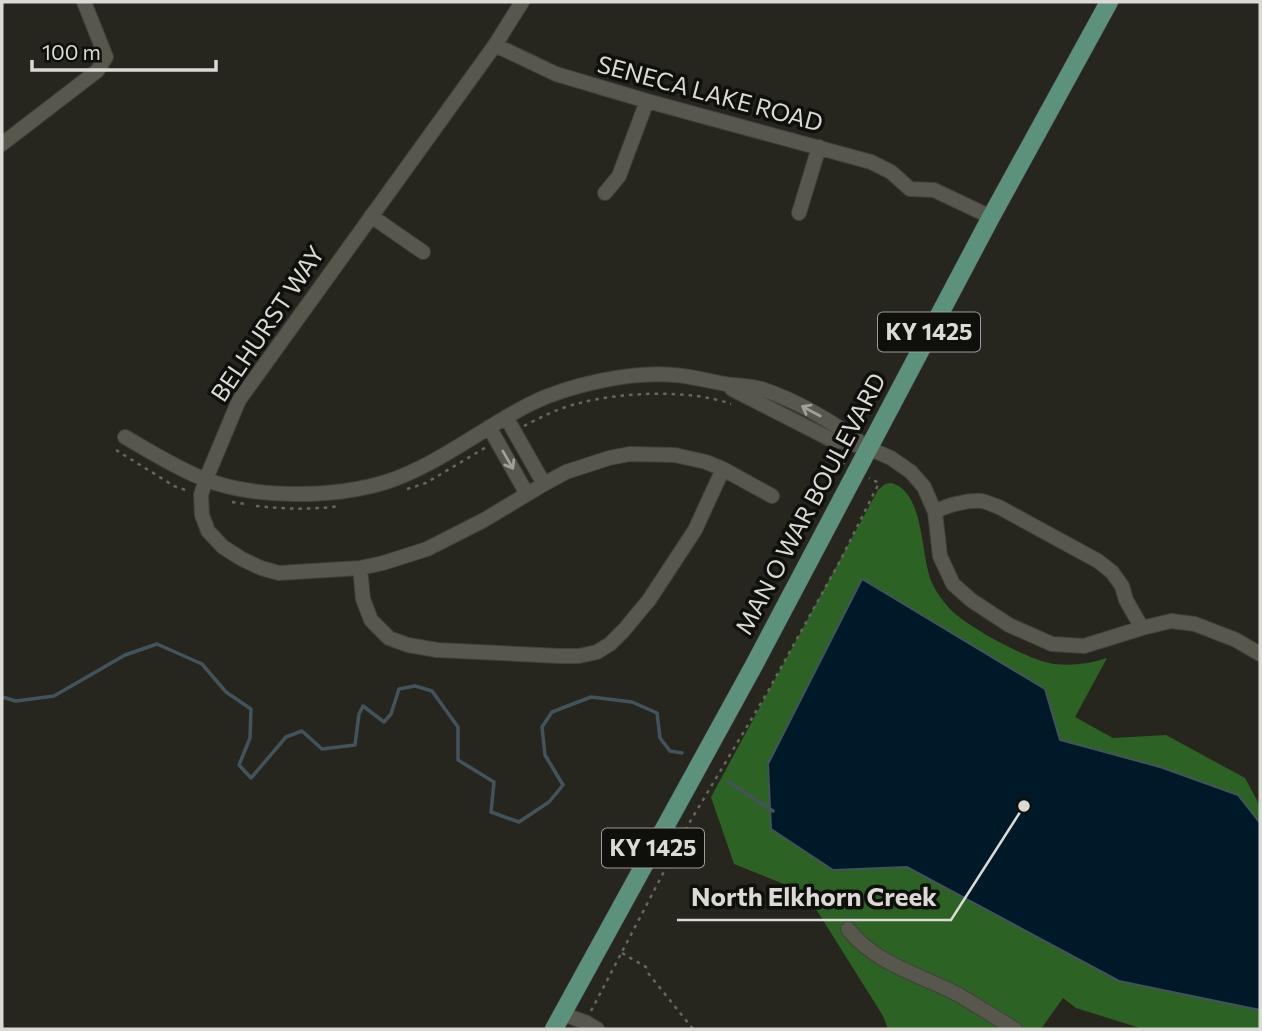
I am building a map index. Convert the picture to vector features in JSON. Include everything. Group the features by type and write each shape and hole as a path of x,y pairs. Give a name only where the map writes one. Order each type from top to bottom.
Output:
{"main road":[{"name":"MAN O WAR BOULEVARD","path":"558,1022 753,667 991,217 1109,2"}],"street":[{"path":"2,145 97,71 102,64 106,57 84,2"},
{"name":"BELHURST WAY","path":"522,2 495,45 239,400 201,495 202,515 208,531 223,547 242,559 279,573 383,564 427,549 484,520 544,484 587,464 630,454 675,455 706,463 772,496"},
{"name":"SENECA LAKE ROAD","path":"495,45 556,74 871,162 891,172 910,189 934,190 991,217"},
{"path":"605,193 619,176 647,101"},
{"path":"799,213 818,147"},
{"path":"371,216 423,252"},
{"path":"125,437 178,468 229,487 302,494 329,493 387,482 421,467 533,402 567,389 619,377 671,374 697,378 722,383 830,439 868,448 891,458 911,472 924,488 935,512 940,556 953,583 971,600 1009,625 1052,644 1084,646 1171,621 1195,624 1236,640 1260,654"},
{"path":"506,417 544,484"},
{"path":"489,427 527,494"},
{"path":"360,568 363,599 371,620 389,638 408,645 437,650 559,656 597,652 610,644 649,600 695,530 723,470"},
{"path":"935,512 942,508 982,501 999,507 1098,561 1112,572 1122,586 1126,600 1142,628"},
{"path":"848,929 877,956 958,995 1015,1029"},
{"path":"558,1022 587,1027"}],"path":[{"path":"514,430 577,403 639,394 686,395 736,406"},
{"path":"402,491 426,483 497,440"},
{"path":"587,1027 691,820 767,693 876,491 879,483 840,463 820,448"},
{"path":"116,450 174,486 201,495"},
{"path":"228,501 282,509 317,509 350,504"},
{"path":"622,953 649,972 693,1029"}],"green space":[{"path":"891,483 902,488 910,498 920,526 932,583 945,603 959,617 999,642 1043,661 1074,665 1107,658 1075,717 1113,738 1166,735 1245,778 1260,806 1260,1029 1143,1029 1076,1008 1063,998 1041,1029 888,1029 883,1016 806,893 734,864 711,797 878,490"}],"water":[{"path":"862,579 1045,689 1060,740 1160,767 1238,795 1260,823 1260,1010 1119,981 907,867 833,870 771,829 768,764"}],"waterway":[{"path":"2,697 16,701 54,696 125,655 157,644 202,664 226,692 251,709 250,738 239,765 251,778 286,737 302,731 322,749 355,745 359,714 363,706 384,722 391,714 399,689 415,686 432,691 458,727 458,760 494,782 491,812 519,822 549,802 563,785 545,755 542,727 552,712 591,697 632,702 657,713 660,738 670,751 682,753"},
{"path":"729,782 773,811"}],"place":[{"name":"North Elkhorn Creek","path":"1024,806"}]}
